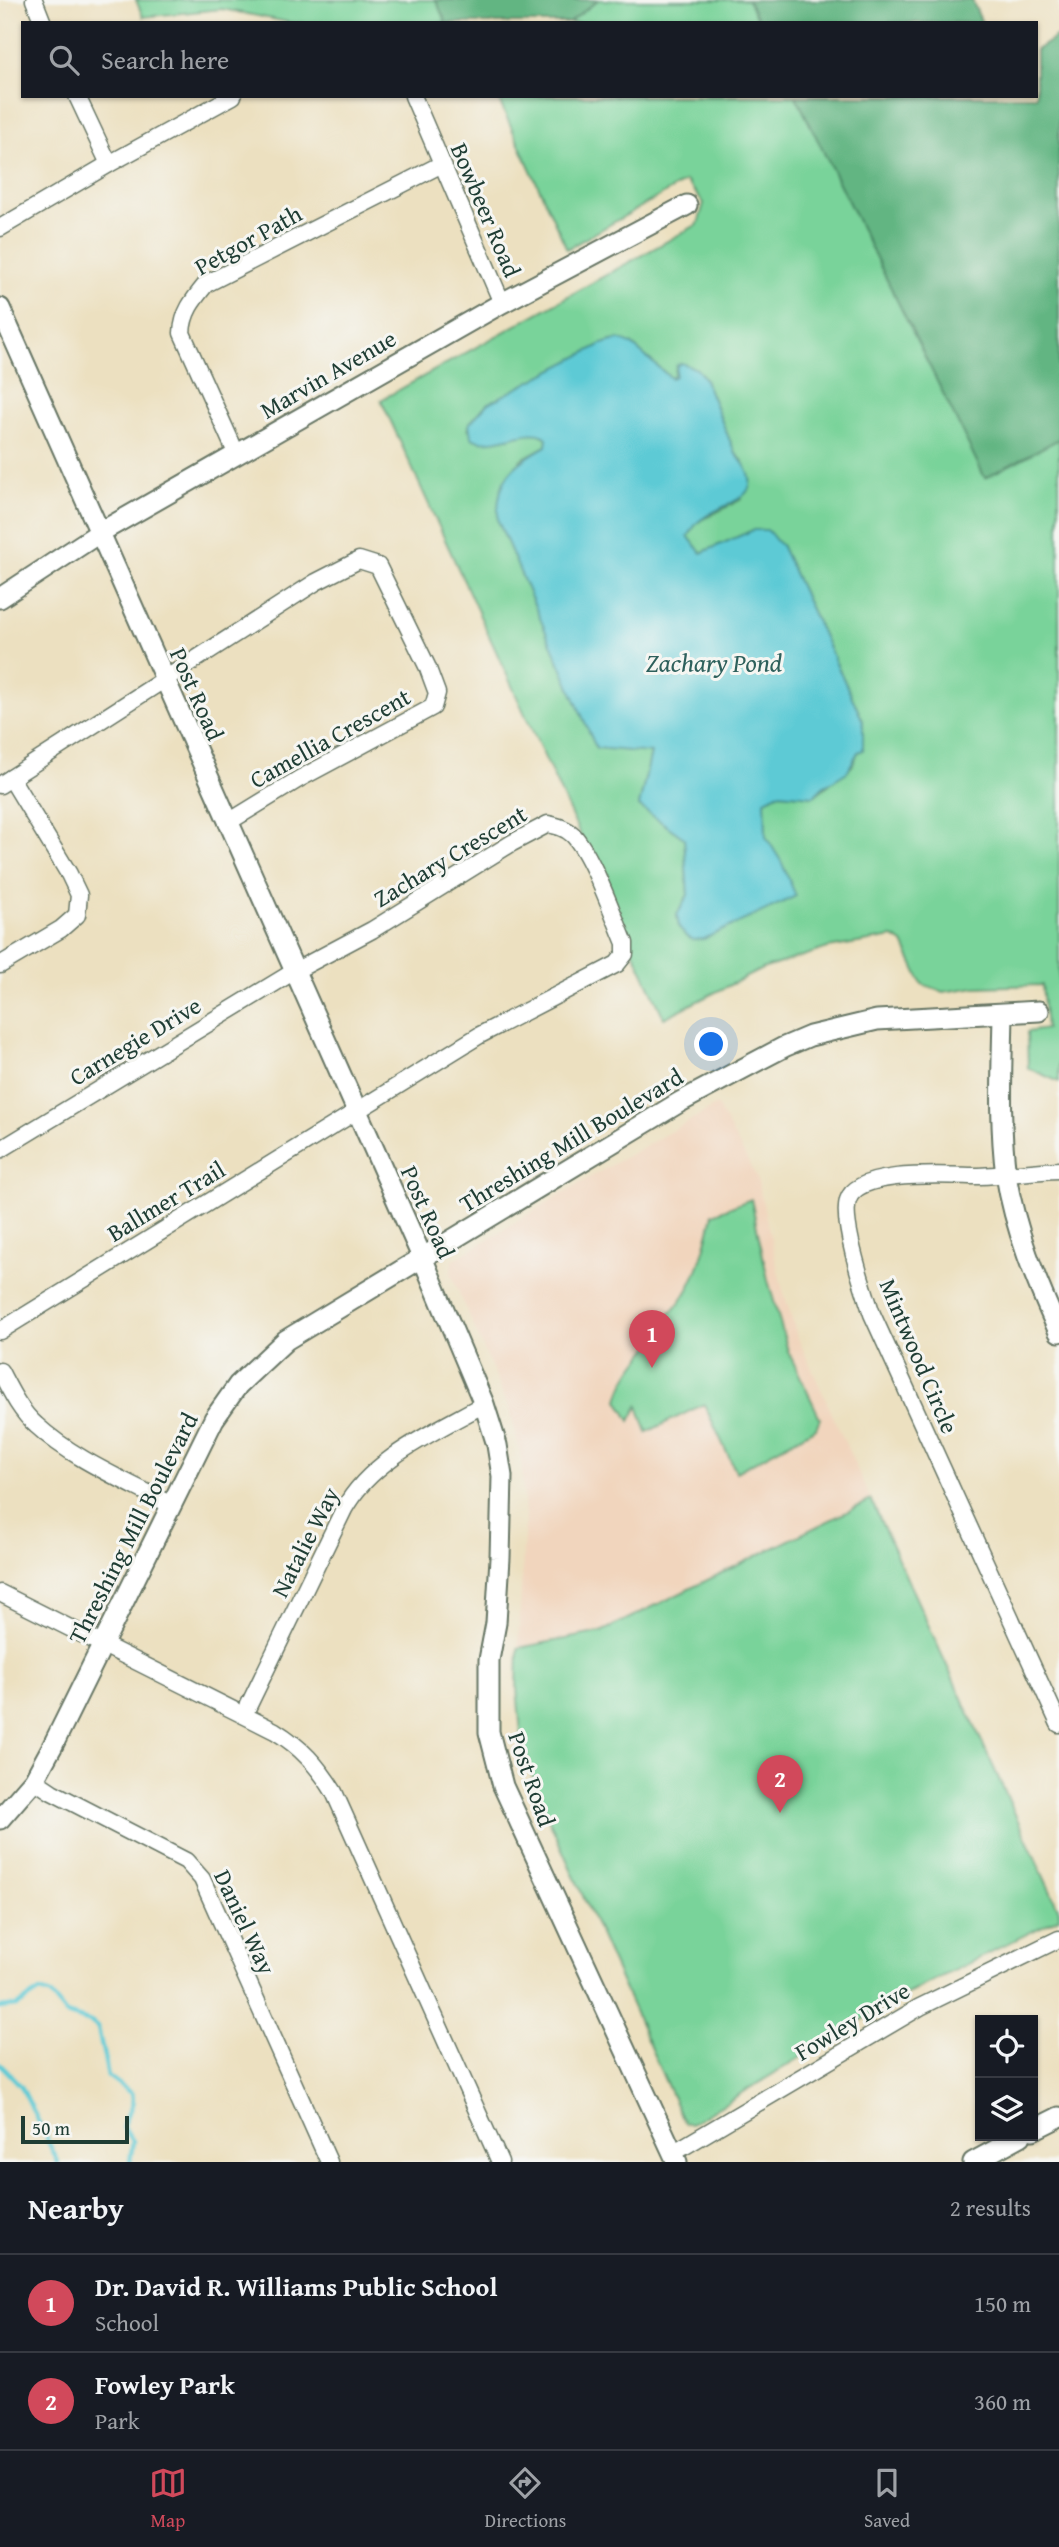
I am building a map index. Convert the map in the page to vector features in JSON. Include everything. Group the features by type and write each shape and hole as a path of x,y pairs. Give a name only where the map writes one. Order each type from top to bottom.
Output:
{"street":[{"path":"34,0 42,21"},
{"path":"78,98 109,164"},
{"path":"0,228 229,98"},
{"name":"Bowbeer Road","path":"413,98 502,303"},
{"name":"Petgor Path","path":"237,455 182,333 183,318 191,302 206,284 442,164"},
{"name":"Marvin Avenue","path":"0,598 99,533 502,303 687,205"},
{"name":"Post Road","path":"0,308 422,1257 484,1404 497,1446 502,1476 496,1623 489,1660 489,1732 503,1786 675,2158"},
{"name":"Camellia Crescent","path":"5,781 316,582 359,560 379,566 427,666 437,693 433,706 299,779 227,822"},
{"path":"0,965 61,929 77,915 79,895 69,874 5,781"},
{"name":"Zachary Crescent","path":"293,972 372,930 512,843 548,824 572,833 608,903 625,943 625,954 617,964 480,1035 356,1111"},
{"name":"Carnegie Drive","path":"0,1150 293,972"},
{"name":"Threshing Mill Boulevard","path":"0,1819 34,1780 52,1747 214,1419 247,1375 286,1340 680,1102 784,1047 821,1033 877,1020 1039,1011"},
{"path":"1003,1014 1001,1097 1006,1174 1025,1250 1059,1332"},
{"name":"Ballmer Trail","path":"0,1331 356,1111"},
{"name":"Mintwood Circle","path":"1059,1170 896,1177 862,1186 851,1195 847,1218 872,1314 1059,1724"},
{"path":"0,1371 18,1404 35,1425 86,1460 171,1504"},
{"name":"Natalie Way","path":"244,1715 344,1509 356,1491 367,1477 399,1454 484,1404"},
{"path":"0,1593 275,1731 304,1752 334,1792 500,2162"},
{"name":"Daniel Way","path":"34,1780 52,1792 173,1854 194,1868 202,1879 330,2162"},
{"name":"Fowley Drive","path":"675,2158 919,2007 1059,1939"},
{"path":"1038,2128 1059,2117"},
{"path":"973,2162 1012,2141"}],"shaded area":[{"path":"717,1105 757,1178 781,1283 797,1336 871,1500 601,1632 518,1648 525,1516 521,1457 510,1410 451,1274 452,1261 568,1190"}],"green space":[{"path":"136,0 436,0 445,21 282,21 222,9 143,17"},
{"path":"436,0 598,0 572,21 445,21"},
{"path":"598,0 748,0 758,21 572,21"},
{"path":"748,0 972,0 981,21 758,21"},
{"path":"1059,35 1059,439 985,478 797,98 1038,98 1038,49"},
{"path":"498,98 797,98 985,478 1059,439 1059,1082 1028,1068 1027,1032 1046,1029 1042,985 976,987 943,992 922,984 903,943 893,937 828,948 762,969 664,1018 381,400 698,224 704,203 686,181 567,249","holes":["610,341 631,344 671,378 676,367 701,373 735,453 743,461 742,499 696,523 688,536 701,553 753,530 781,545 863,721 863,749 858,752 852,766 814,796 779,793 765,800 766,837 776,855 679,927 677,915 688,895 684,838 639,806 651,753 520,460 546,446 547,438 538,433 468,429 469,424 487,404"]},
{"path":"751,1199 768,1280 788,1351 820,1418 816,1428 736,1472 704,1404 647,1432 638,1406 630,1421 618,1400 629,1374 657,1337 650,1328 664,1319 686,1294 700,1263 713,1214"},
{"path":"871,1500 1059,1910 1059,1918 893,2001 691,2124 684,2123 537,1793 521,1734 517,1688 518,1648 601,1632"}],"water":[{"name":"Zachary Pond","path":"619,339 631,344 671,378 675,376 677,365 682,363 697,369 704,378 735,453 747,469 750,481 748,490 741,497 707,515 688,536 701,553 753,530 769,532 781,545 863,721 863,750 858,752 847,772 814,796 779,793 765,800 766,837 781,861 796,896 704,939 692,940 679,927 677,915 688,895 684,838 639,806 651,753 596,748 498,521 500,494 508,475 523,460 546,446 547,438 540,434 531,434 479,441 471,437 469,424 487,404 602,344"}],"waterway":[{"path":"0,2008 17,2006 40,1991 51,1995 66,2014 91,2022 98,2028 108,2076 132,2094 133,2098 123,2126 133,2141 130,2162"},
{"path":"0,2064 21,2086 58,2162"}],"place":[{"name":"Dr. David R. Williams Public School","path":"652,1368"},
{"name":"Fowley Park","path":"780,1813"}]}
